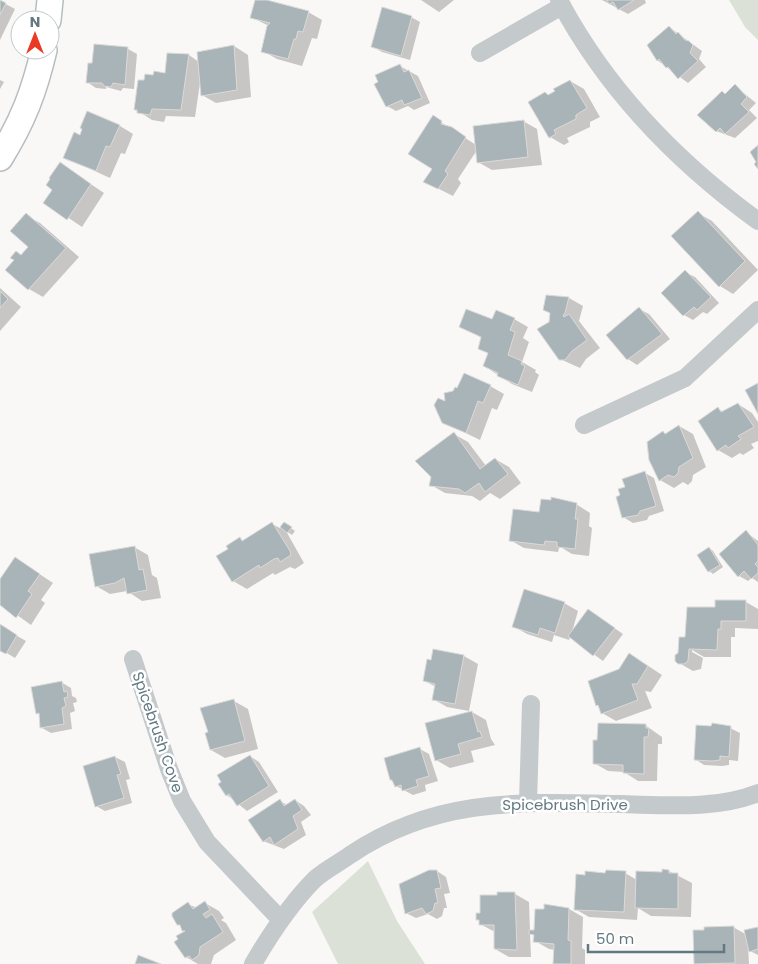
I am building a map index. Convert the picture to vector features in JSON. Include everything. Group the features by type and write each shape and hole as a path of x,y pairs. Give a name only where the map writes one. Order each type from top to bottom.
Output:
{"street":[{"path":"480,53 561,3 600,64 626,100 669,149 727,199 758,221"},
{"path":"0,158 17,130 34,92 42,60"},
{"path":"584,425 685,378 758,310"},
{"name":"Spicebrush Cove","path":"134,660 169,769 182,801 207,842 280,919"},
{"path":"528,802 531,704"},
{"name":"Spicebrush Drive","path":"252,964 280,919 317,878 362,847 392,831 438,814 475,806 528,802 694,805 748,797 758,793"}],"shaded area":[{"path":"729,0 758,0 758,40 745,27"},
{"path":"368,861 397,921 425,964 338,964 312,912"}],"building":[{"path":"0,0 6,3 0,15"},
{"path":"255,0 267,0 309,11 303,32 298,31 288,59 261,52 267,26 270,23 250,18"},
{"path":"607,0 634,0 618,10 613,2 609,4"},
{"path":"382,7 412,16 401,56 371,47"},
{"path":"669,26 676,34 678,32 693,45 690,53 698,61 678,79 659,59 657,61 647,45"},
{"path":"94,44 128,47 125,85 113,83 111,87 104,86 102,83 86,83 88,63 92,63"},
{"path":"234,45 237,90 201,96 197,52"},
{"path":"167,53 189,54 181,110 152,109 150,115 137,113 137,110 134,110 138,80 144,80 145,74 153,75 154,71 165,73"},
{"path":"400,64 404,72 409,70 422,98 404,105 402,100 386,107 374,84 378,82 375,75"},
{"path":"570,80 587,108 576,115 576,119 554,130 556,134 549,138 528,102 545,92 548,95 555,91 553,89"},
{"path":"735,84 747,97 741,104 749,112 725,134 720,128 716,132 697,115 722,91 725,94"},
{"path":"87,111 120,125 110,147 106,146 96,171 63,158 74,132 80,135 82,129 80,128"},
{"path":"433,115 442,121 441,124 452,127 466,137 445,171 448,174 438,189 423,182 432,169 408,154"},
{"path":"524,120 528,157 477,163 473,126"},
{"path":"758,145 758,169 750,152"},
{"path":"60,162 91,184 67,220 43,203 52,190 46,185"},
{"path":"698,211 745,261 719,287 671,236"},
{"path":"26,213 66,248 28,290 5,270 14,260 10,258 16,251 21,255 28,247 10,231"},
{"path":"685,270 711,297 697,310 694,307 683,316 661,293"},
{"path":"0,291 8,299 0,308"},
{"path":"546,295 569,297 563,315 564,317 569,314 587,340 572,351 565,360 559,360 537,329 549,322 550,313 543,310"},
{"path":"639,307 662,334 627,360 606,335"},
{"path":"466,309 492,319 496,310 515,318 510,330 515,332 508,355 522,361 521,364 525,366 518,385 497,376 498,373 483,366 488,353 478,349 481,337 459,327"},
{"path":"464,373 491,385 483,403 478,401 466,433 442,423 434,405 438,398 445,401 444,393 453,391 455,387 457,388"},
{"path":"758,383 758,414 745,390"},
{"path":"738,403 754,427 738,436 741,439 728,448 726,445 717,451 698,421 718,407 721,412"},
{"path":"679,425 693,458 679,467 678,473 674,477 668,475 659,481 649,460 647,442 663,431 665,434"},
{"path":"454,432 480,469 495,458 508,474 485,492 479,483 465,493 459,489 429,486 431,477 415,461"},
{"path":"645,471 656,506 640,511 638,515 622,518 616,497 620,495 618,489 625,487 622,479"},
{"path":"551,497 577,503 575,519 578,519 575,549 557,547 557,542 545,541 544,545 509,541 513,509 539,512 541,499 551,500"},
{"path":"272,522 291,555 280,562 278,558 260,568 259,565 232,582 216,556 228,549 226,546 240,537 242,541"},
{"path":"284,522 292,527 287,533 280,527"},
{"path":"746,530 758,545 758,561 755,564 758,567 758,573 751,579 744,571 738,577 719,554"},
{"path":"135,546 139,570 143,569 147,590 127,594 124,578 115,583 95,587 89,554"},
{"path":"709,547 720,565 708,572 697,555"},
{"path":"15,557 40,574 28,591 32,594 16,618 0,605 0,579"},
{"path":"524,589 565,602 555,633 540,628 538,635 512,627"},
{"path":"715,600 746,600 746,621 721,621 721,629 718,629 717,650 689,649 688,661 684,664 678,664 675,661 675,655 678,653 679,637 685,637 687,607 715,607"},
{"path":"588,609 615,628 593,656 568,636"},
{"path":"0,624 17,635 6,654 0,651"},
{"path":"433,649 464,655 455,704 432,700 435,684 423,681 427,659 431,660"},
{"path":"629,653 648,666 637,684 632,684 638,700 601,714 598,705 596,706 588,681 619,669"},
{"path":"62,681 64,692 67,691 68,697 64,698 66,706 62,708 64,724 40,728 39,713 36,714 31,687"},
{"path":"234,699 245,741 210,750 205,733 208,732 200,708"},
{"path":"472,711 478,732 480,731 482,737 458,744 461,754 435,761 425,723"},
{"path":"598,723 646,724 646,728 649,728 648,737 644,737 644,774 623,773 623,765 593,764 593,740 597,740"},
{"path":"712,723 731,726 729,757 720,756 720,760 712,761 694,760 696,725 711,726"},
{"path":"420,747 429,776 416,780 418,786 402,791 401,785 395,787 392,780 390,780 384,758"},
{"path":"250,755 269,786 237,806 229,794 226,796 218,784 221,782 217,775"},
{"path":"115,756 121,774 117,775 124,798 95,807 83,766"},
{"path":"280,799 284,806 295,799 302,810 293,816 298,829 274,845 270,837 263,842 248,820"},
{"path":"662,869 669,870 669,873 678,873 678,909 635,908 636,871 662,872"},
{"path":"429,870 437,870 441,888 435,889 438,903 435,903 433,911 426,914 422,908 405,914 399,884"},
{"path":"606,870 626,871 624,912 574,910 576,874 585,875 585,871 605,873"},
{"path":"497,892 515,892 517,950 494,949 494,925 479,925 479,920 476,920 476,913 480,913 480,895 497,895"},
{"path":"205,901 210,910 203,914 206,918 212,914 223,932 200,947 199,955 192,960 189,956 185,958 174,942 178,939 176,936 185,931 182,931 180,925 177,925 172,913 188,902 193,909"},
{"path":"544,904 569,908 568,940 571,941 571,964 553,964 554,944 533,942 534,935 529,934 529,930 534,930 535,909 544,909"},
{"path":"734,926 735,963 694,964 693,930 704,930 704,927"},
{"path":"758,927 758,949 749,952 744,930"},
{"path":"138,955 161,964 135,964"}]}
